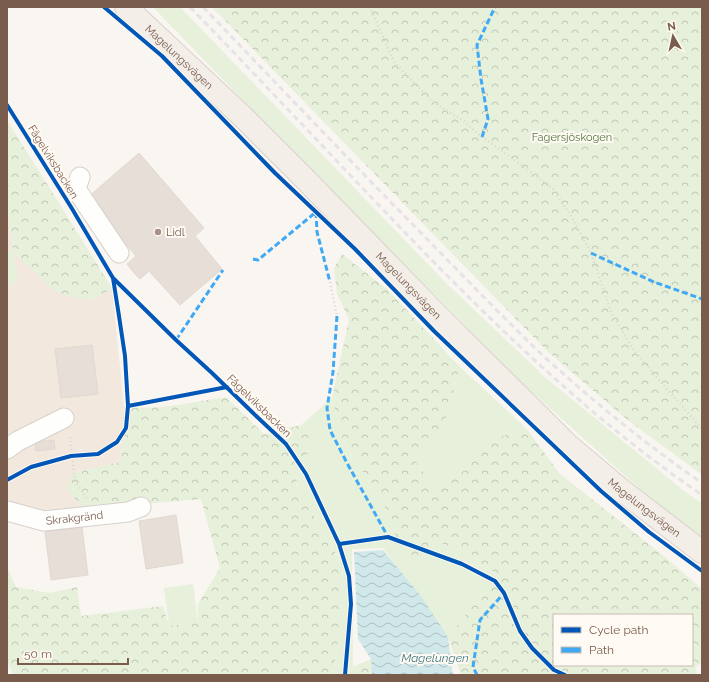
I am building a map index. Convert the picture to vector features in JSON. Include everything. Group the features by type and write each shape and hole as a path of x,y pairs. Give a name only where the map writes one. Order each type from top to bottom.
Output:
{"main road":[{"name":"Magelungsvägen","path":"126,7 242,116 442,320 569,446 620,489 702,552"}],"street":[{"path":"80,177 76,189 119,253"},
{"path":"7,449 18,441 64,418"},
{"name":"Skrakgränd","path":"7,511 44,521 128,512 141,506"}],"path":[{"path":"370,7 394,62 433,102 466,122 482,137 553,189 571,216 591,253 612,314 635,352 702,429"},
{"path":"330,282 337,316"},
{"path":"70,437 75,481 98,515"},
{"path":"65,458 78,456"}],"shaded area":[{"path":"7,201 13,252 95,299 112,288 124,406 120,462 72,473 84,509 41,515 7,503"}],"green space":[{"path":"153,7 180,7 447,284 546,378 684,491 702,503 702,538 672,518 523,384 278,137"},
{"name":"Fagersjöskogen","path":"212,7 702,7 702,475 625,418 547,351"},
{"path":"7,120 112,288 95,299 73,298 54,291 13,252 7,201"},
{"path":"13,251 18,282 7,284 7,252"},
{"path":"342,254 387,289 460,367 441,435 415,460 434,488 469,468 482,442 527,429 560,474 664,556 702,589 702,663 696,667 697,675 461,675 448,637 498,575 463,551 435,541 420,561 398,548 392,519 342,438 332,398 349,319 337,294 334,268"},
{"path":"460,367 527,429 482,442 469,468 434,488 415,460 441,435"},
{"path":"226,397 264,434 301,425 313,440 296,482 323,534 343,565 338,641 333,675 13,675 7,661 7,567 16,587 50,593 77,587 81,616 163,606 169,626 198,622 198,604 220,568 201,499 84,509 66,488 72,473 120,462 124,406 162,407"},
{"path":"332,398 342,438 392,519 398,548 435,541 463,551 498,575 448,637 383,548 352,549 353,667 347,675 333,675 338,641 343,565 323,534 296,482 313,440 301,425"},
{"path":"193,584 198,622 169,626 164,588"},
{"path":"371,659 372,675 347,675 353,667"}],"water":[{"name":"Magelungen","path":"383,550 421,596 448,637 453,675 372,675 371,659 358,639 354,552"}],"building":[{"name":"Lidl","path":"139,153 204,228 195,236 222,269 180,305 149,271 140,279 135,274 127,264 136,256 87,198"},
{"path":"92,345 98,394 61,398 55,349"},
{"path":"54,440 55,449 36,451 35,442"},
{"path":"176,515 183,563 146,569 139,521"},
{"path":"82,527 88,575 51,580 45,532"}],"railway":[{"path":"190,7 410,238 489,317 570,392 613,428 657,463 702,495"},
{"path":"203,7 371,182 537,350 617,420 702,483"}],"marked path":[{"path":"482,137 488,119 477,45 495,7"},
{"path":"316,212 317,232 330,282"},
{"path":"253,259 258,260 316,212"},
{"path":"591,253 654,282 702,299"},
{"path":"176,340 223,270"},
{"path":"337,316 333,372 327,408 330,430 388,537"},
{"path":"477,675 473,667 480,620 504,593"}],"cycle path":[{"path":"104,7 162,56 275,173 355,249 434,331 601,491 649,532 702,571"},
{"name":"Fågelviksbacken","path":"7,105 71,207 113,278 286,444 306,474 339,544 349,576 351,604 345,675"},
{"path":"7,480 31,467 71,456 98,454 117,442 126,428 128,406 125,356 113,278"},
{"name":"Fågelviksbacken","path":"128,406 227,387"},
{"path":"339,544 388,537 462,564 495,581 504,593 520,631 532,648 554,670 565,675"}],"place":[{"name":"Lidl","path":"158,232"}]}
